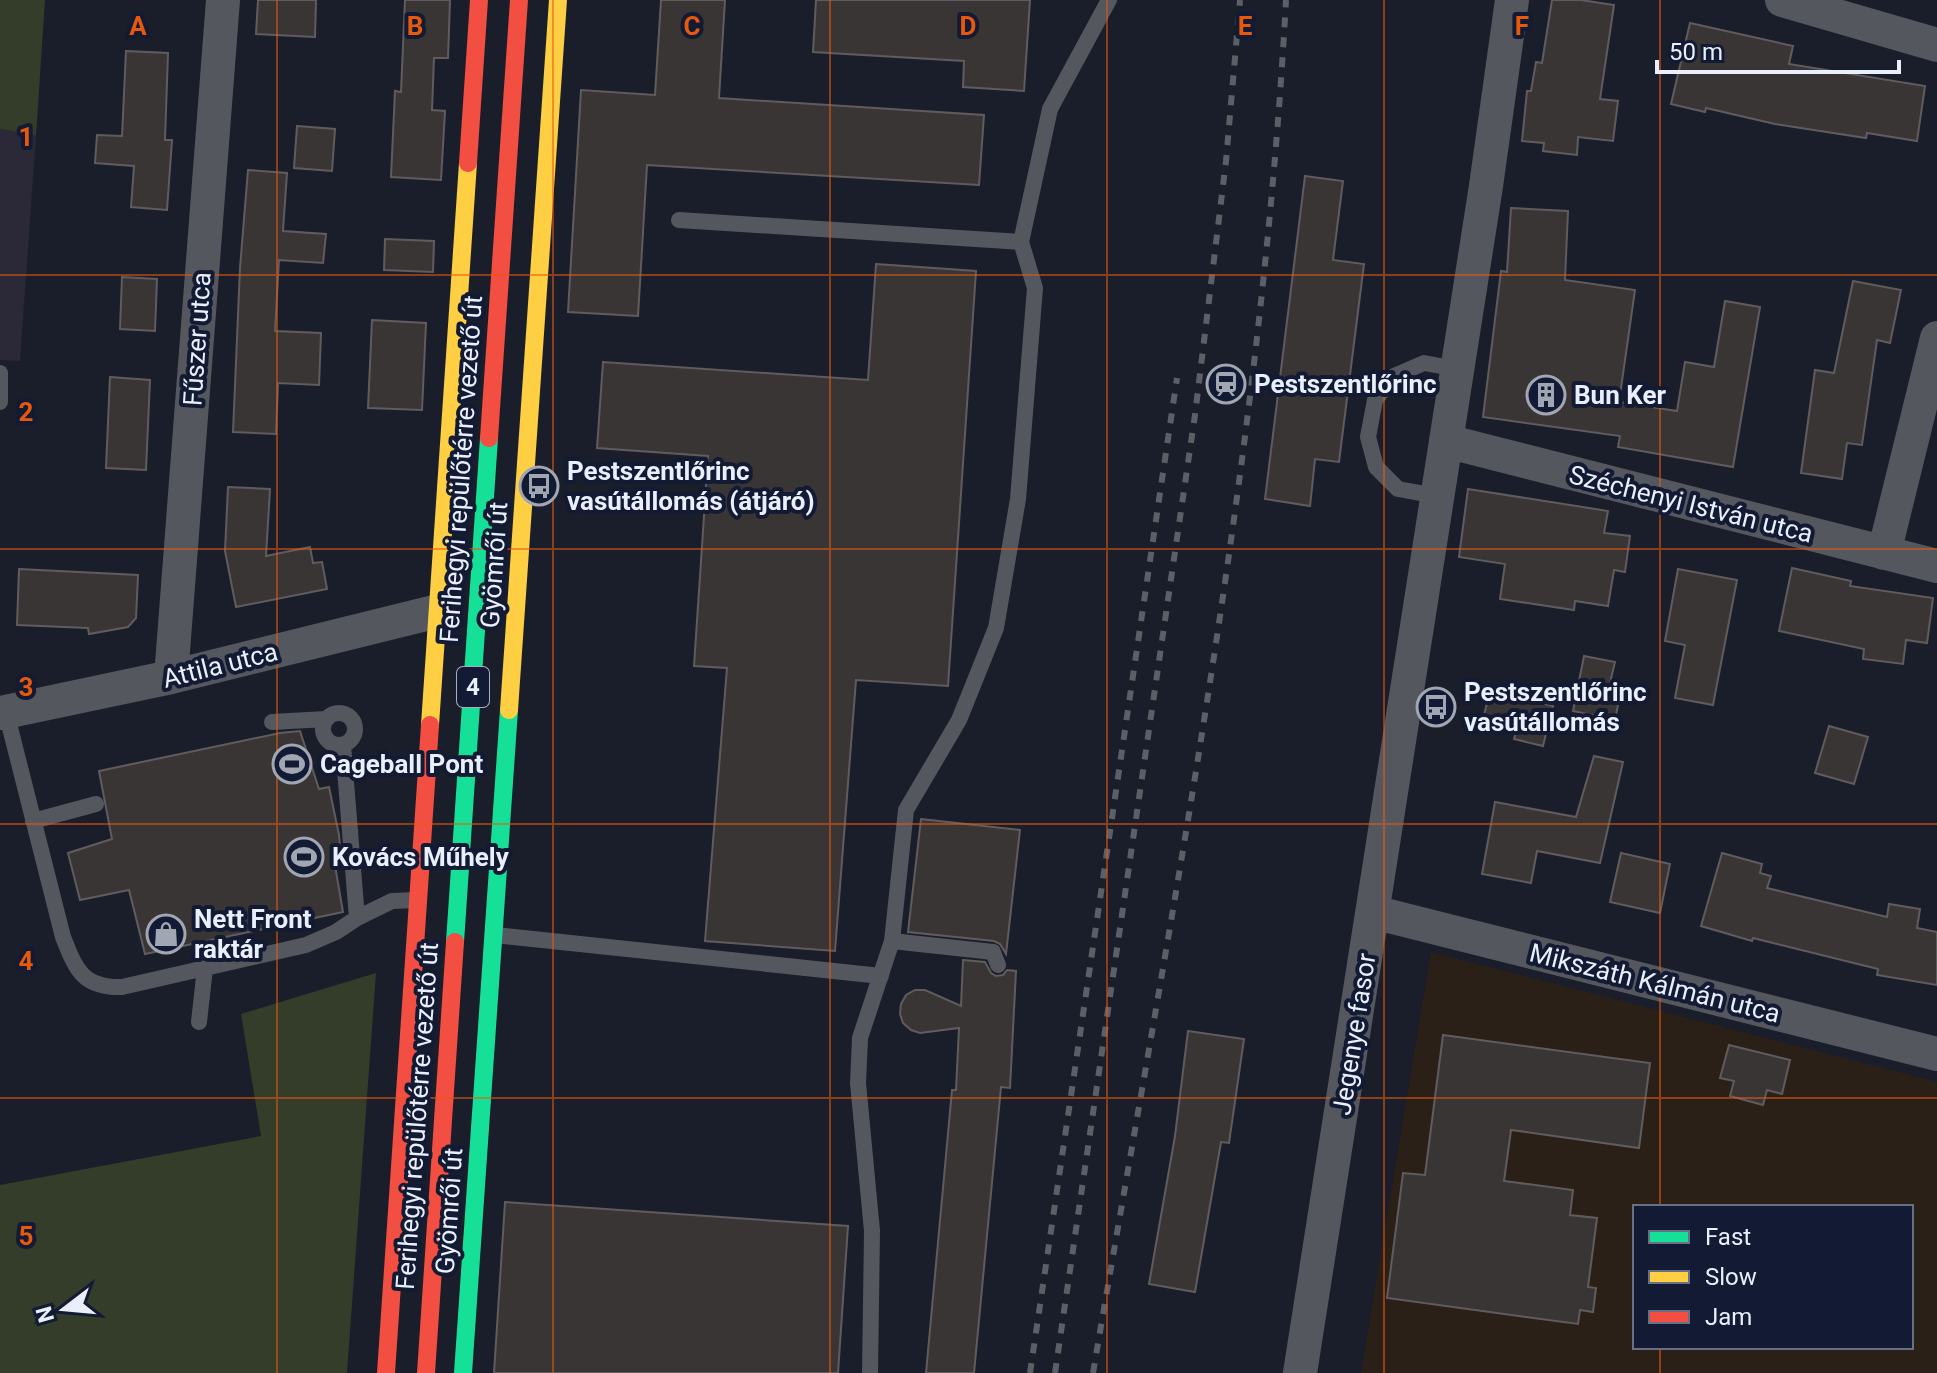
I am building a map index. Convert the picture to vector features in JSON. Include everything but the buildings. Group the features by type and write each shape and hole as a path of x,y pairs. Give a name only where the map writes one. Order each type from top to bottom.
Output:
{"street":[{"name":"Fűszer utca","path":"171,677 223,0"},
{"name":"Gyömrői út","path":"386,1373 479,0"},
{"name":"Ferihegyi repülőtérre vezető út","path":"426,1373 519,0"},
{"name":"Gyömrői út","path":"463,1373 558,0"},
{"name":"Jegenye fasor","path":"1300,1373 1512,0"},
{"path":"1792,1 1937,45"},
{"path":"1884,553 1937,338"},
{"name":"Széchenyi István utca","path":"1446,441 1937,566"},
{"name":"Attila utca","path":"3,712 171,677 438,611"},
{"name":"Mikszáth Kálmán utca","path":"1373,912 1937,1054"}],"lane":[{"path":"870,1373 872,1231 858,1063 866,1017 892,941 906,810 959,720 996,628 1018,499 1035,288 1021,242 1050,109 1109,0"},
{"path":"679,220 1021,242"},
{"path":"1437,496 1398,489 1376,467 1368,437 1375,400 1394,376 1424,363 1457,369"},
{"path":"0,373 0,402"},
{"path":"3,712 63,937 73,961 87,979 103,987 122,987 306,945 392,901 418,900"},
{"path":"272,722 326,719 340,712 353,720 354,735 343,745"},
{"path":"326,719 323,730 327,740 343,745"},
{"path":"343,745 357,918"},
{"path":"33,821 96,804"},
{"path":"495,935 881,976"},
{"path":"892,941 993,952 998,965"},
{"path":"199,1022 205,968"}],"shaded area":[{"path":"0,129 36,135 20,361 0,360"},
{"path":"1431,952 1937,1082 1937,1373 1361,1373"}],"green space":[{"path":"0,0 45,0 36,135 0,129"},
{"path":"376,973 347,1373 0,1373 0,1185 261,1136 241,1014"}],"railway":[{"path":"1055,1373 1195,415 1226,161 1240,0"},
{"path":"1093,1373 1181,860 1234,517 1274,173 1286,0"},
{"path":"1030,1373 1177,378"}],"traffic: fast":[{"path":"455,942 489,438"},
{"path":"463,1373 509,710"}],"traffic: slow":[{"path":"509,710 558,0"},
{"path":"430,725 468,163"}],"traffic: jam":[{"path":"468,163 479,0"},
{"path":"489,438 519,0"},
{"path":"386,1373 430,725"},
{"path":"426,1373 455,942"}],"place":[{"name":"Pestszentlőrinc","path":"1226,384"},
{"name":"Bun Ker","path":"1546,395"},
{"name":"Pestszentlőrinc vasútállomás (átjáró)","path":"539,486"},
{"name":"Pestszentlőrinc vasútállomás","path":"1436,707"},
{"name":"Cageball Pont","path":"292,764"},
{"name":"Kovács Műhely","path":"304,857"},
{"name":"Nett Front raktár","path":"166,934"}]}
